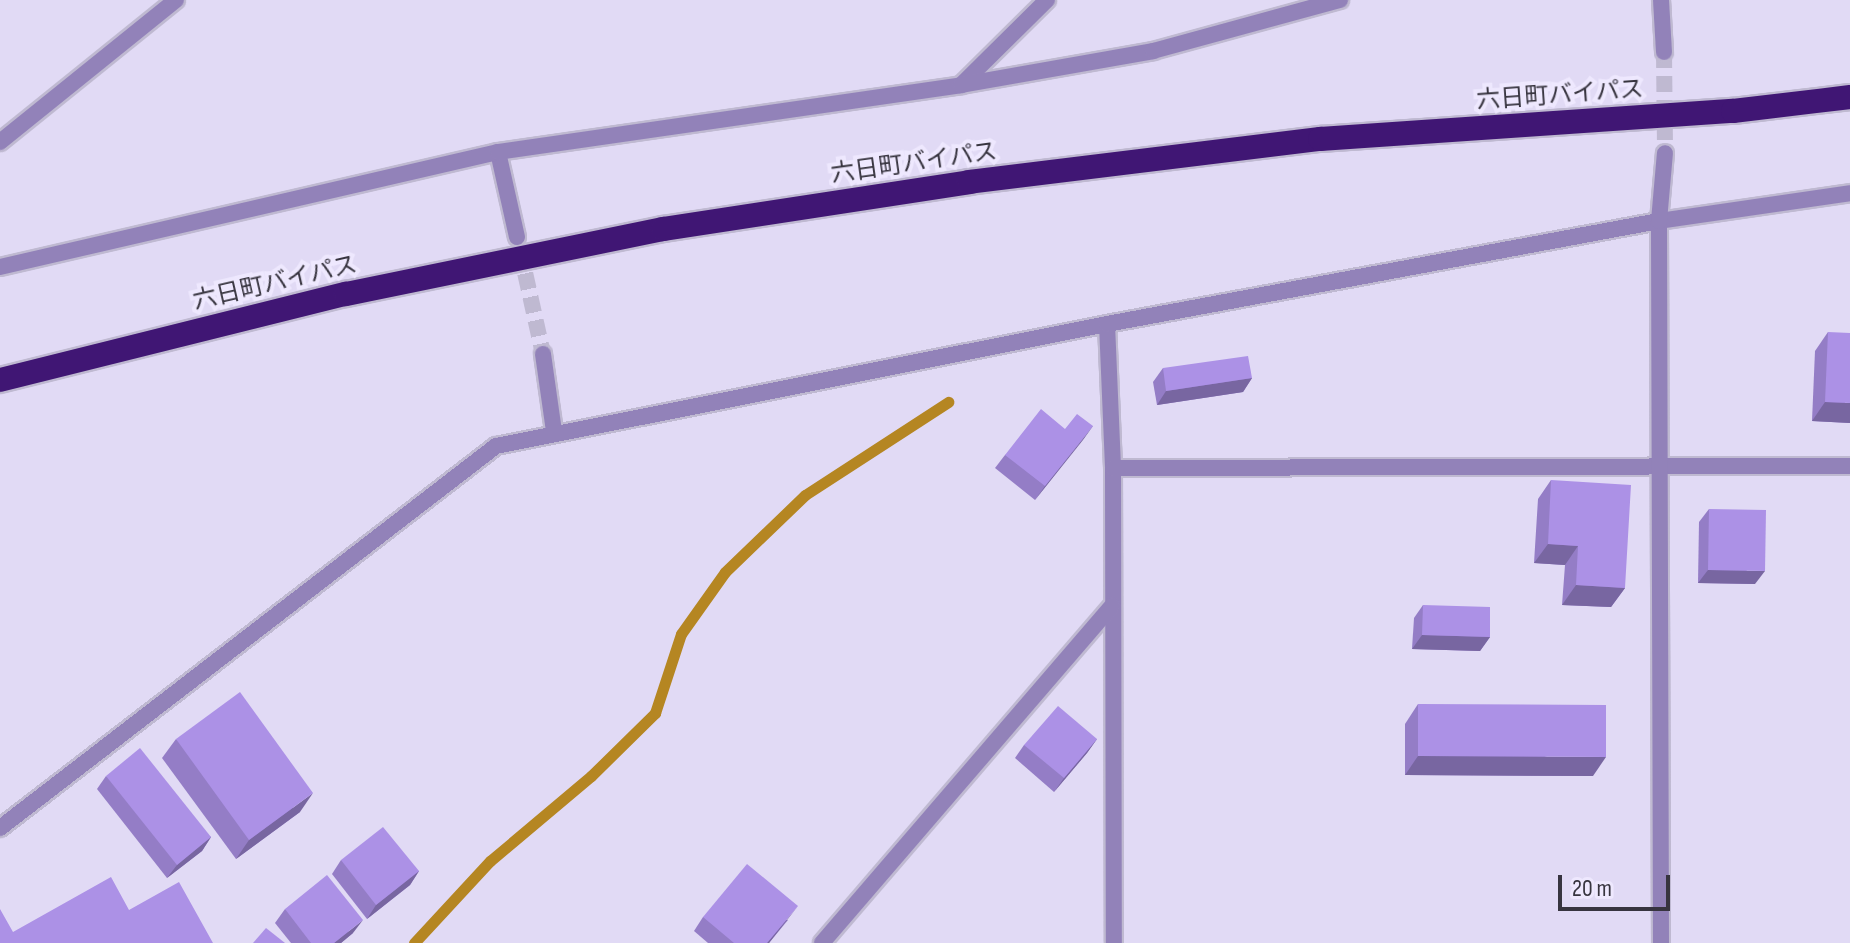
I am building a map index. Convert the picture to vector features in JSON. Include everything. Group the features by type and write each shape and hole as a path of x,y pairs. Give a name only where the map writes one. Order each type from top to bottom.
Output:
{"highway":[{"name":"六日町バイパス","path":"0,380 346,294 663,229 892,194 1320,139 1733,111 1850,97"}],"street":[{"path":"0,142 176,0"},
{"path":"961,85 1047,0"},
{"path":"0,267 498,152 961,85 1153,51 1340,0"},
{"path":"1661,0 1664,52"},
{"path":"498,152 517,237"},
{"path":"1661,943 1663,468 1659,221 1665,153"},
{"path":"0,828 496,446 554,431 1107,324 1659,221 1850,193"},
{"path":"1107,324 1113,468 1114,943"},
{"path":"543,354 554,431"},
{"path":"1113,468 1850,466"},
{"path":"822,943 1112,606"}],"building":[{"path":"1828,332 1850,333 1850,403 1825,402"},
{"path":"1248,356 1252,378 1166,391 1163,368"},
{"path":"1041,409 1065,429 1077,414 1093,426 1045,486 1005,455"},
{"path":"1551,480 1631,485 1625,588 1576,585 1578,546 1548,544"},
{"path":"1709,509 1766,510 1765,571 1708,570"},
{"path":"1423,605 1490,607 1490,637 1422,635"},
{"path":"240,692 313,793 249,840 176,739"},
{"path":"1418,704 1606,705 1606,757 1418,756"},
{"path":"1058,706 1097,739 1064,778 1024,745"},
{"path":"140,748 211,837 177,865 106,776"},
{"path":"383,827 419,871 376,905 341,860"},
{"path":"747,864 798,906 767,943 734,943 703,917"},
{"path":"327,875 363,920 334,943 311,943 285,909"},
{"path":"111,877 129,910 179,882 213,943 0,943 0,909 13,932"},
{"path":"266,928 285,943 253,943"}],"waterway":[{"path":"414,943 490,861 591,776 655,713 681,634 725,572 805,495 948,402"}],"tunnel":[{"path":"1664,52 1665,153"},
{"path":"520,250 543,354"}]}
